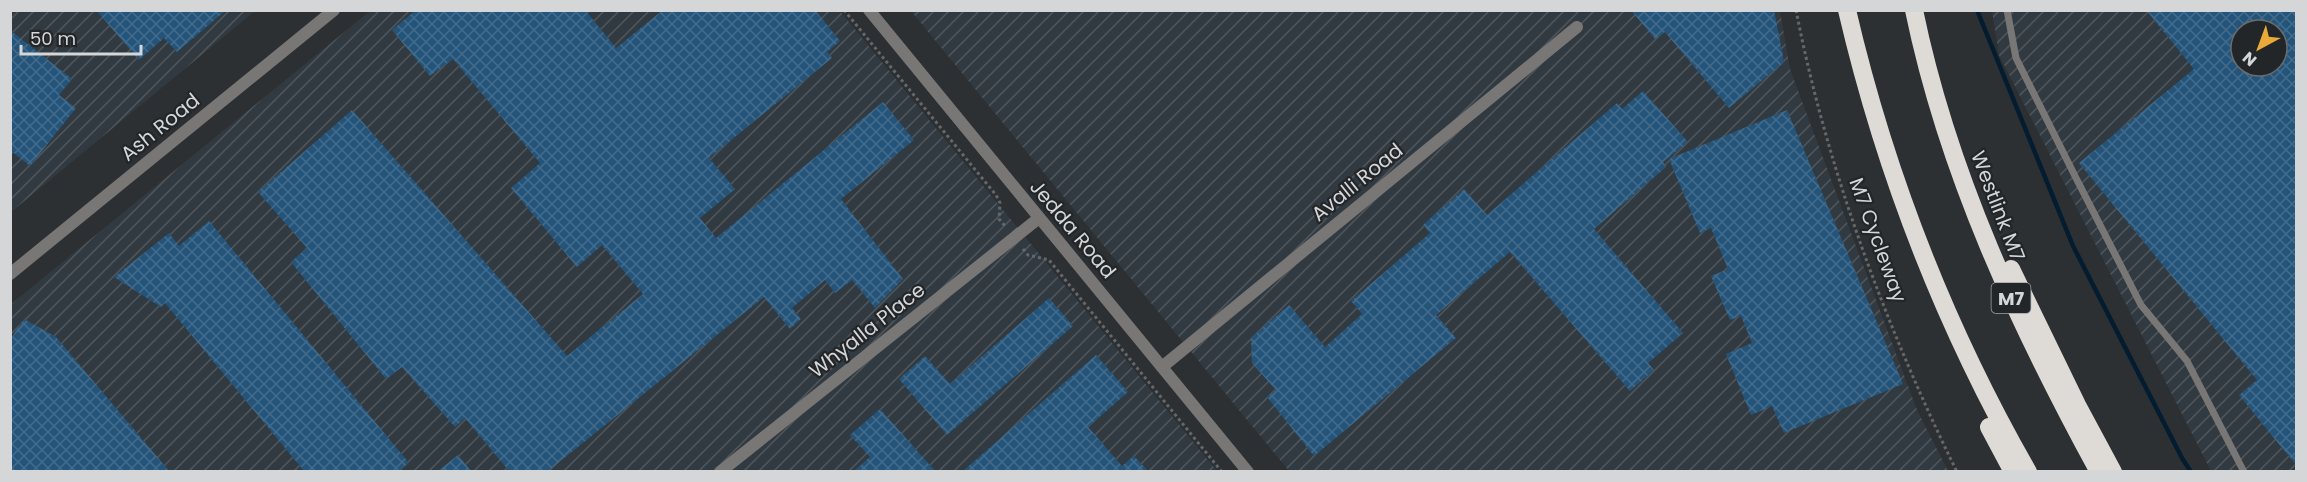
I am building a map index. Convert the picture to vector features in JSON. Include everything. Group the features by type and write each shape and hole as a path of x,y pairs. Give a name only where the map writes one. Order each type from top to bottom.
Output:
{"highway":[{"path":"1847,10 1881,140 1901,200 1938,294 1971,367 2028,471"},
{"name":"Westlink M7","path":"1914,10 1942,117 1969,201 2050,382 2099,471"},
{"path":"1942,117 2015,277 2113,471"},
{"path":"1938,294 1973,398 2013,471"}],"street":[{"name":"Ash Road","path":"10,274 334,10"},
{"name":"Jedda Road","path":"870,10 1248,471"},
{"name":"Avalli Road","path":"1162,367 1577,27"},
{"name":"Whyalla Place","path":"720,471 1039,218"}],"lane":[{"path":"2007,10 2016,58 2141,305 2187,361 2244,471"}],"path":[{"path":"844,10 996,195 1000,203 999,219"},
{"name":"M7 Cycleway","path":"1796,10 1816,104 1836,170 1894,329 1958,471"},
{"path":"1028,255 1049,260 1222,471"}],"shaded area":[{"path":"11,11 255,11 11,212"},
{"path":"370,11 840,11 1217,471 11,471 10,305"},
{"path":"911,11 1780,11 1790,69 1917,410 1948,471 1289,471"},
{"path":"1992,11 2296,11 2296,471 2211,471 1999,55"}],"building":[{"path":"96,10 226,10 177,52 164,38 139,60"},
{"path":"416,10 585,10 616,48 663,10 815,10 840,41 827,52 832,58 709,158 735,189 700,218 716,238 883,102 914,140 841,199 903,279 875,308 852,280 835,293 825,280 792,308 801,319 790,329 764,297 548,471 509,471 465,418 455,427 402,367 386,379 291,262 307,248 258,192 352,110 567,356 643,294 602,245 577,267 511,188 540,163 453,59 430,76 392,30"},
{"path":"1631,10 1774,10 1784,62 1729,108 1665,32 1655,39"},
{"path":"2146,10 2296,10 2296,465 2239,395 2257,380 2079,163 2194,69"},
{"path":"10,30 72,79 59,95 76,108 30,166 10,150"},
{"path":"1643,91 1688,142 1663,162 1666,167 1594,229 1683,333 1648,363 1654,370 1630,391 1510,252 1436,315 1456,338 1314,456 1267,397 1276,390 1252,363 1251,338 1289,305 1325,347 1362,314 1351,301 1430,233 1423,225 1464,189 1487,215 1617,103 1622,109"},
{"path":"1787,110 1903,384 1784,433 1772,406 1751,415 1726,354 1752,343 1741,316 1730,320 1711,276 1728,269 1711,228 1700,233 1669,159"},
{"path":"209,221 409,463 398,471 304,471 165,303 161,307 114,277 169,233 179,246"},
{"path":"1049,298 1073,326 947,435 899,379 925,356 950,384"},
{"path":"24,319 56,337 169,471 10,471 10,340"},
{"path":"1096,355 1128,392 1088,427 1122,466 1134,456 1148,471 963,471"},
{"path":"880,409 935,471 854,471 870,457 850,435"},
{"path":"458,455 471,471 438,471"}],"waterway":[{"path":"1977,10 2073,246 2191,472"}]}
